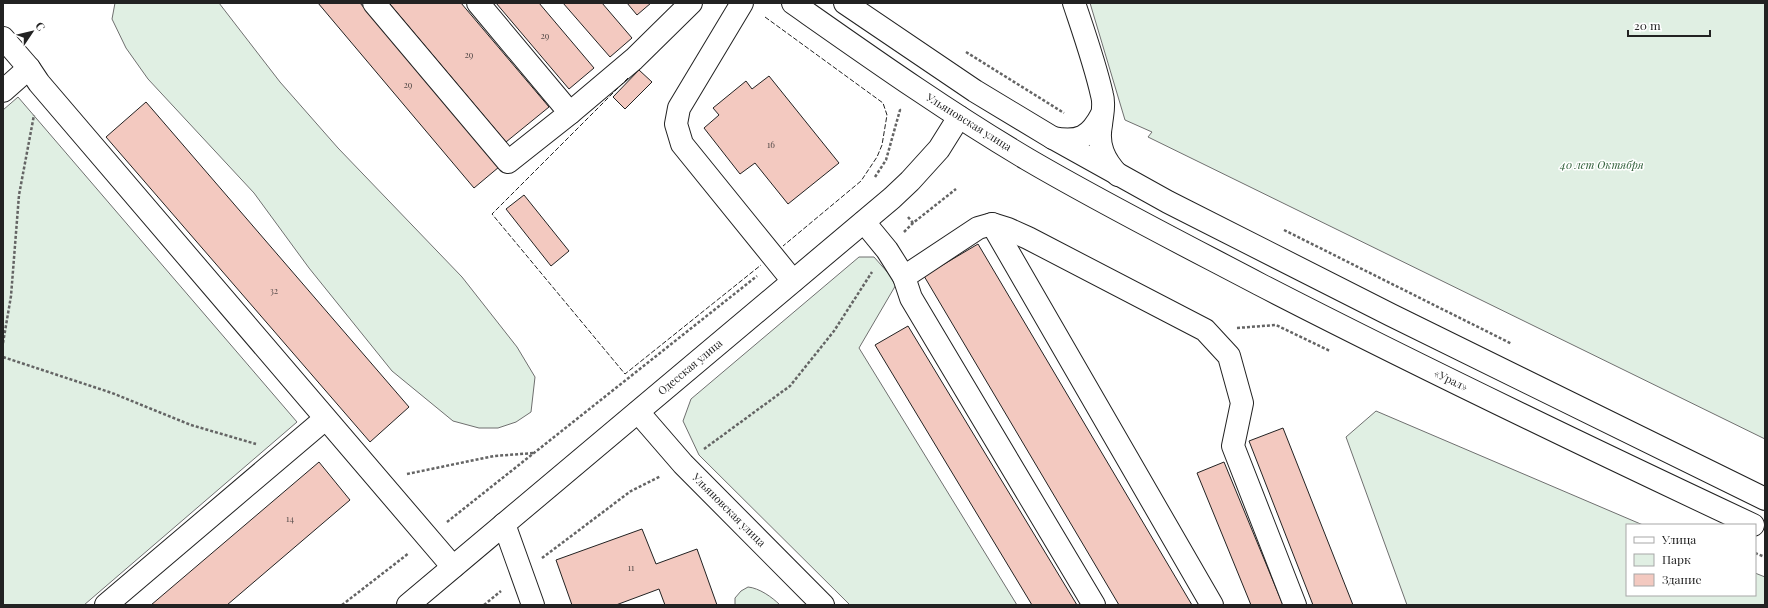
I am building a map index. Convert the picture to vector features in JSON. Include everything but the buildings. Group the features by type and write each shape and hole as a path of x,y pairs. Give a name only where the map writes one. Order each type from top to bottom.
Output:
{"main road":[{"path":"374,3 508,162 570,113 634,59 691,3"},
{"path":"478,3 570,113"},
{"path":"742,3 680,108 676,124 682,144 793,281"},
{"name":"Ульяновская улица","path":"793,3 899,78 959,117 1028,159 1153,229"},
{"path":"845,3 975,91 1053,138 1168,202 1398,319 1765,499"},
{"path":"1053,138 1074,140 1086,135 1097,121 1104,103 1074,3"},
{"path":"3,38 325,419 453,567"},
{"path":"3,91 34,76"},
{"name":"Одесская улица","path":"408,605 892,198 910,181 939,149 975,91"},
{"path":"1097,121 1103,156 1109,166 1118,175"},
{"path":"864,222 887,250 904,277 910,298 1094,605"},
{"path":"904,277 978,228 992,224 1028,238 1205,330 1229,356 1242,403 1233,446 1295,605"},
{"path":"992,224 1212,605"},
{"name":"«Урал»","path":"1153,229 1377,345 1752,524"},
{"name":"Ульяновская улица","path":"638,412 683,464 823,605"},
{"path":"106,605 325,419"},
{"path":"504,524 533,605"},
{"name":"«Урал»","path":"1756,526 1765,531"}],"path":[{"path":"3,343 11,296 19,195 34,76"},
{"path":"869,182 875,177 886,160 900,110 888,96 899,78"},
{"path":"1051,104 1097,121"},
{"path":"875,177 913,223"},
{"path":"484,605 522,574 631,491 683,464 790,386 834,331 887,250 913,223 956,189"},
{"path":"1282,229 1517,347"},
{"path":"342,605 776,261"},
{"path":"1205,330 1276,325 1333,352"},
{"path":"3,357 112,394 191,425 263,446 295,445"},
{"path":"379,480 494,456 534,453"}],"green space":[{"path":"115,3 219,3 280,82 338,148 462,277 517,347 535,377 531,412 516,422 498,428 479,428 453,421 392,371 309,268 254,193 148,79 126,48 112,19"},
{"name":"40 лет Октября","path":"1090,3 1765,3 1765,439 1148,137 1152,132 1125,120"},
{"path":"18,97 297,422 84,605 3,605 3,110"},
{"path":"859,257 874,257 897,283 859,348 1017,605 850,605 699,455 683,421 691,399"},
{"path":"1376,411 1641,524 1626,524 1626,596 1756,596 1756,573 1765,577 1765,605 1407,605 1346,437"},
{"path":"748,587 765,593 780,605 735,605 735,598 741,591"}],"fence":[{"path":"765,17 883,103 887,115 882,145 877,157 861,181 783,246"},
{"path":"628,78 492,214 625,374 761,265"}]}
